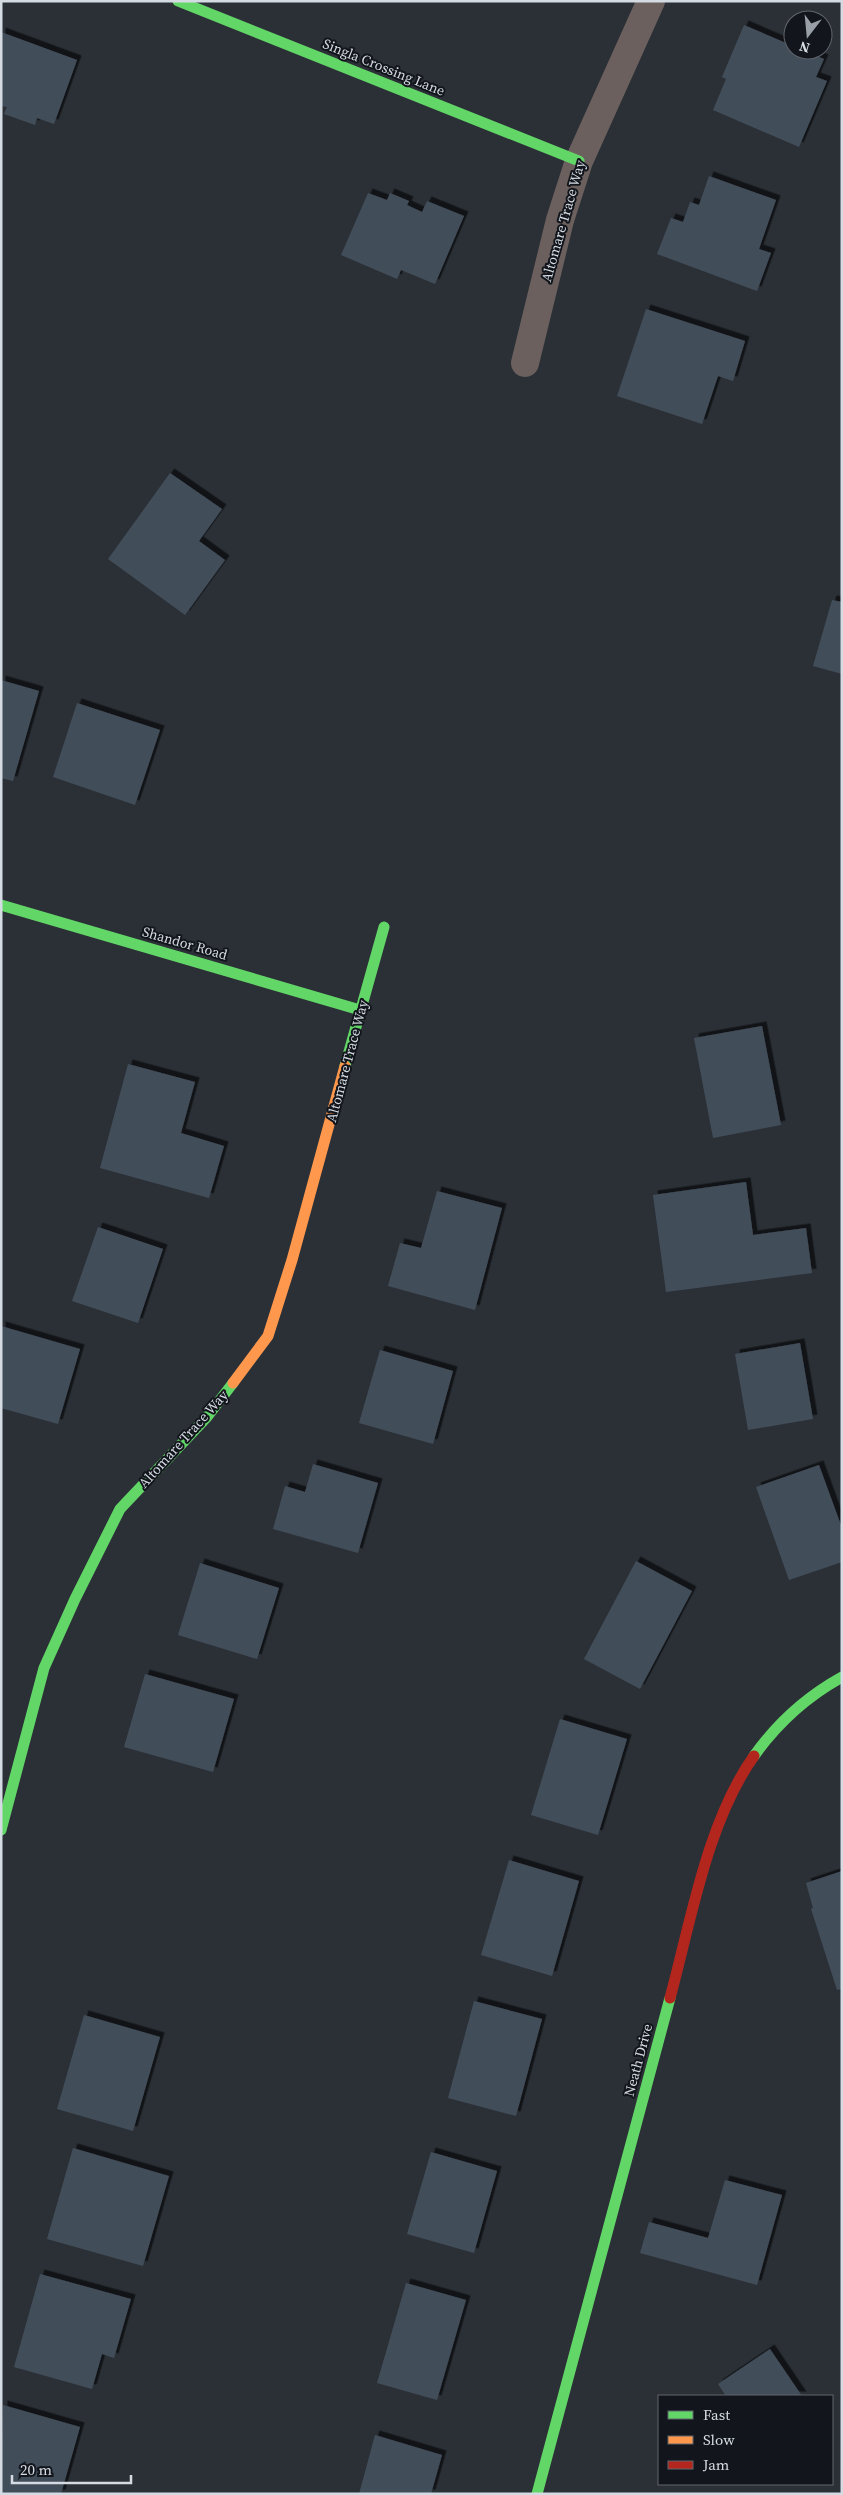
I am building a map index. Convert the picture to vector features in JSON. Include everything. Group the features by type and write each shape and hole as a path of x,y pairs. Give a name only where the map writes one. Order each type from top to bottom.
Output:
{"street":[{"name":"Singla Crossing Lane","path":"178,1 579,161"},
{"name":"Altomare Trace Way","path":"525,363 560,220 579,161 651,1"},
{"name":"Shandor Road","path":"1,905 360,1010"},
{"name":"Altomare Trace Way","path":"1,1830 44,1668 75,1599 120,1509 207,1417 268,1336 292,1260 384,928"},
{"name":"Neath Drive","path":"537,2494 715,1832 729,1794 755,1752 788,1714 828,1684 842,1677"}],"building":[{"path":"744,25 783,42 783,60 824,60 816,77 827,81 799,147 713,110 726,79 722,77"},
{"path":"1,32 77,60 54,124 37,118 35,125 4,114 7,107 1,106"},
{"path":"709,176 776,200 759,249 771,253 757,291 657,254 671,218 683,222 690,202 699,205"},
{"path":"368,193 387,200 390,193 409,201 407,205 422,212 427,201 464,216 435,284 401,270 397,279 341,255"},
{"path":"646,309 745,341 733,381 718,376 702,424 617,396"},
{"path":"170,473 222,509 199,541 225,560 185,615 108,559"},
{"path":"832,600 842,602 842,674 813,666"},
{"path":"1,680 39,691 13,781 1,778"},
{"path":"77,703 160,730 135,805 53,777"},
{"path":"762,1026 781,1125 713,1138 694,1038"},
{"path":"128,1064 195,1082 181,1133 224,1146 209,1198 100,1168"},
{"path":"746,1182 753,1235 806,1228 812,1273 666,1292 653,1195"},
{"path":"437,1191 502,1208 475,1310 388,1286 400,1243 421,1248"},
{"path":"98,1227 163,1249 138,1323 72,1301"},
{"path":"1,1326 80,1349 58,1424 1,1408"},
{"path":"800,1343 813,1419 748,1430 735,1354"},
{"path":"380,1350 453,1371 433,1444 359,1423"},
{"path":"313,1464 378,1483 358,1553 273,1529 285,1486 305,1492"},
{"path":"819,1465 842,1528 842,1562 789,1580 756,1487"},
{"path":"636,1561 692,1591 640,1689 584,1659"},
{"path":"200,1563 279,1588 257,1659 178,1635"},
{"path":"145,1674 234,1699 213,1772 124,1747"},
{"path":"560,1719 627,1739 598,1835 531,1815"},
{"path":"509,1860 579,1881 552,1976 481,1955"},
{"path":"842,1871 842,1989 837,1990 811,1909 813,1908 806,1883"},
{"path":"474,2001 542,2019 516,2116 448,2098"},
{"path":"84,2015 160,2037 133,2131 57,2109"},
{"path":"73,2148 169,2176 143,2266 47,2239"},
{"path":"431,2152 497,2171 474,2253 407,2234"},
{"path":"725,2180 782,2195 757,2285 640,2253 649,2222 708,2238"},
{"path":"40,2274 131,2299 114,2358 102,2354 92,2389 14,2367"},
{"path":"406,2283 466,2300 437,2400 377,2383"},
{"path":"770,2349 801,2395 725,2395 718,2384"},
{"path":"3,2405 80,2427 61,2494 1,2494"},
{"path":"375,2435 442,2455 431,2494 359,2494"}],"traffic: fast":[{"path":"178,1 579,161"},
{"path":"1,905 360,1010"},
{"path":"345,1066 384,927"},
{"path":"1,1830 44,1668 75,1599 120,1509 207,1417 233,1383"},
{"path":"754,1756 773,1732 794,1711 816,1693 842,1677"},
{"path":"537,2494 670,1998"}],"traffic: slow":[{"path":"233,1383 268,1336 292,1260 345,1066"}],"traffic: jam":[{"path":"670,1998 693,1905 712,1841 738,1782 754,1756"}]}
